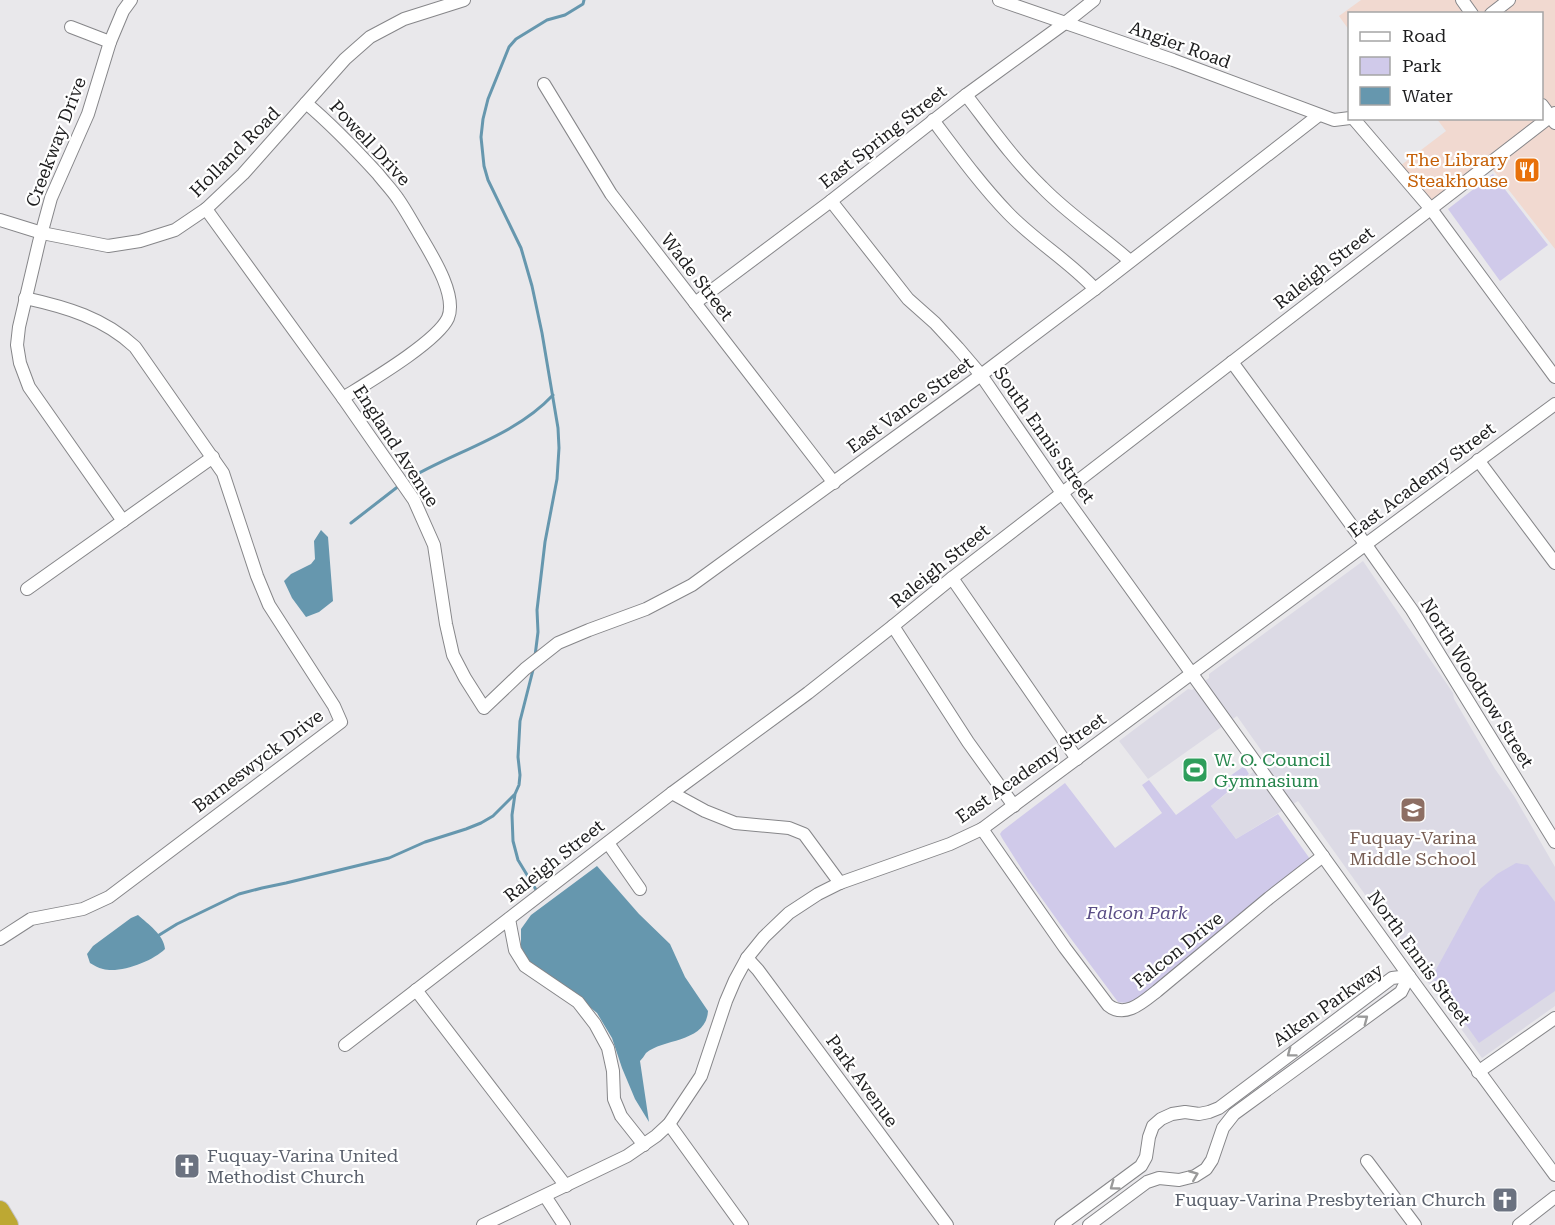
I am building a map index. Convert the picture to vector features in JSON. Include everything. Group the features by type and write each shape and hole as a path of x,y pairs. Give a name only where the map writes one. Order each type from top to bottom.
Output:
{"highway":[{"path":"0,1210 9,1225"}],"street":[{"name":"Creekway Drive","path":"123,521 29,387 20,363 17,345 25,298 51,198 88,114 110,42 123,11 131,0"},
{"name":"Holland Road","path":"0,220 42,233 108,246 140,241 176,230 206,209 243,174 345,59 370,37 404,19 464,0"},
{"name":"Angier Road","path":"999,0 1173,60 1319,115 1335,120 1348,118"},
{"name":"East Spring Street","path":"695,303 831,201 933,120 1094,0"},
{"path":"1494,12 1509,0"},
{"path":"71,27 110,42"},
{"name":"Wade Street","path":"544,84 610,194 834,483"},
{"path":"966,95 1012,155 1040,186 1070,214 1130,261"},
{"name":"Powell Drive","path":"306,104 332,126 398,198 431,255 445,284 450,303 448,318 436,335 343,398"},
{"path":"1543,106 1554,118"},
{"name":"East Vance Street","path":"503,691 525,669 558,643 646,609 692,585 981,375 1319,115"},
{"name":"Raleigh Street","path":"345,1045 672,793 808,693 952,578 1431,208 1554,118"},
{"path":"933,120 1008,213 1053,254 1081,274 1095,289"},
{"path":"1353,120 1431,208 1555,377"},
{"name":"South Ennis Street","path":"831,201 908,299 935,323 981,375 1062,493 1192,673"},
{"name":"England Avenue","path":"206,209 414,500 434,545 453,656 465,678 484,708 503,691"},
{"name":"Barneswyck Drive","path":"0,939 31,919 83,909 109,897 341,722 334,706 269,605 223,473 135,347 123,336 98,321 71,309 25,298"},
{"name":"North Woodrow Street","path":"1232,362 1412,610 1555,842"},
{"name":"East Academy Street","path":"483,1225 608,1166 644,1145 669,1124 701,1076 726,1001 747,958 764,937 789,913 840,883 950,844 982,829 1555,404"},
{"path":"27,589 213,457"},
{"path":"1478,460 1555,563"},
{"path":"952,578 1077,759"},
{"path":"893,626 968,742 1014,806"},
{"name":"North Ennis Street","path":"1192,673 1478,1072 1555,1175"},
{"path":"672,793 705,811 735,823 789,828 804,834 840,883"},
{"name":"Falcon Drive","path":"982,829 1084,974 1108,1005 1118,1011 1138,1005 1157,991 1323,856"},
{"path":"608,843 640,889"},
{"path":"509,919 515,950 525,966 578,1002 595,1024 608,1047 613,1071 614,1099 621,1116 644,1145"},
{"name":"Park Avenue","path":"747,958 946,1225"},
{"name":"Aiken Parkway","path":"1138,1169 1146,1157 1149,1137 1154,1126 1161,1119 1185,1112 1199,1114 1209,1112 1220,1107 1392,978 1409,976"},
{"name":"Aiken Parkway","path":"1148,1182 1159,1178 1179,1180 1195,1176 1206,1170 1212,1160 1223,1128 1234,1114 1401,992 1409,976"},
{"path":"416,990 566,1186"},
{"path":"1478,1072 1555,1018"},
{"path":"1220,1107 1230,1119"},
{"path":"669,1124 742,1225"},
{"path":"1367,1161 1415,1225"},
{"path":"1061,1225 1138,1169 1148,1182 1089,1225"},
{"path":"544,1196 564,1225"},
{"path":"1519,1225 1555,1197"}],"shaded area":[{"path":"1361,0 1555,0 1555,249 1486,161 1436,199 1427,197 1400,166 1446,131 1438,120 1543,120 1543,12 1348,12 1348,29 1339,16"},
{"name":"Fuquay-Varina Middle School","path":"1363,561 1453,693 1454,699 1495,769 1514,796 1555,867 1555,1006 1482,1058 1298,801 1236,839 1211,806 1268,760 1237,716 1148,779 1119,741 1188,689 1192,690 1209,678 1209,674"}],"green space":[{"path":"1493,174 1548,245 1500,281 1448,209"},
{"name":"Falcon Park","path":"1244,766 1249,774 1211,806 1236,839 1278,814 1310,859 1142,996 1133,1001 1118,1002 1028,879 1000,834 1065,783 1115,848 1162,813 1142,785 1149,780 1176,815"},
{"path":"1516,863 1528,865 1555,902 1555,991 1479,1043 1432,977 1480,889 1497,874"}],"water":[{"path":"321,530 328,537 333,601 319,612 306,617 292,598 284,581 315,559 314,541"},
{"path":"597,866 639,914 670,944 685,977 708,1011 706,1021 700,1029 683,1038 654,1048 640,1061 649,1122 635,1099 612,1038 597,1013 529,962 521,947 521,929 531,915"},
{"path":"138,915 162,939 165,949 160,954 145,962 118,970 103,969 90,963 87,954 93,946"}],"waterway":[{"path":"535,656 538,632 537,610 545,542 557,479 558,428 532,286 521,248 488,180 481,137 488,99 509,47 516,39 547,20 565,15 583,4 584,0"},
{"path":"405,481 520,422 553,395"},
{"path":"351,523 400,485"},
{"path":"534,666 520,721 518,757 520,775 512,815 513,841 518,860 538,893"},
{"path":"156,937 177,924 239,894 389,858 425,842 466,829 493,816 514,795"}],"place":[{"name":"The Library Steakhouse","path":"1527,170"},
{"name":"W. O. Council Gymnasium","path":"1195,770"},
{"name":"Fuquay-Varina Middle School","path":"1413,810"},
{"name":"Fuquay-Varina United Methodist Church","path":"187,1166"},
{"name":"Fuquay-Varina Presbyterian Church","path":"1505,1200"}]}
